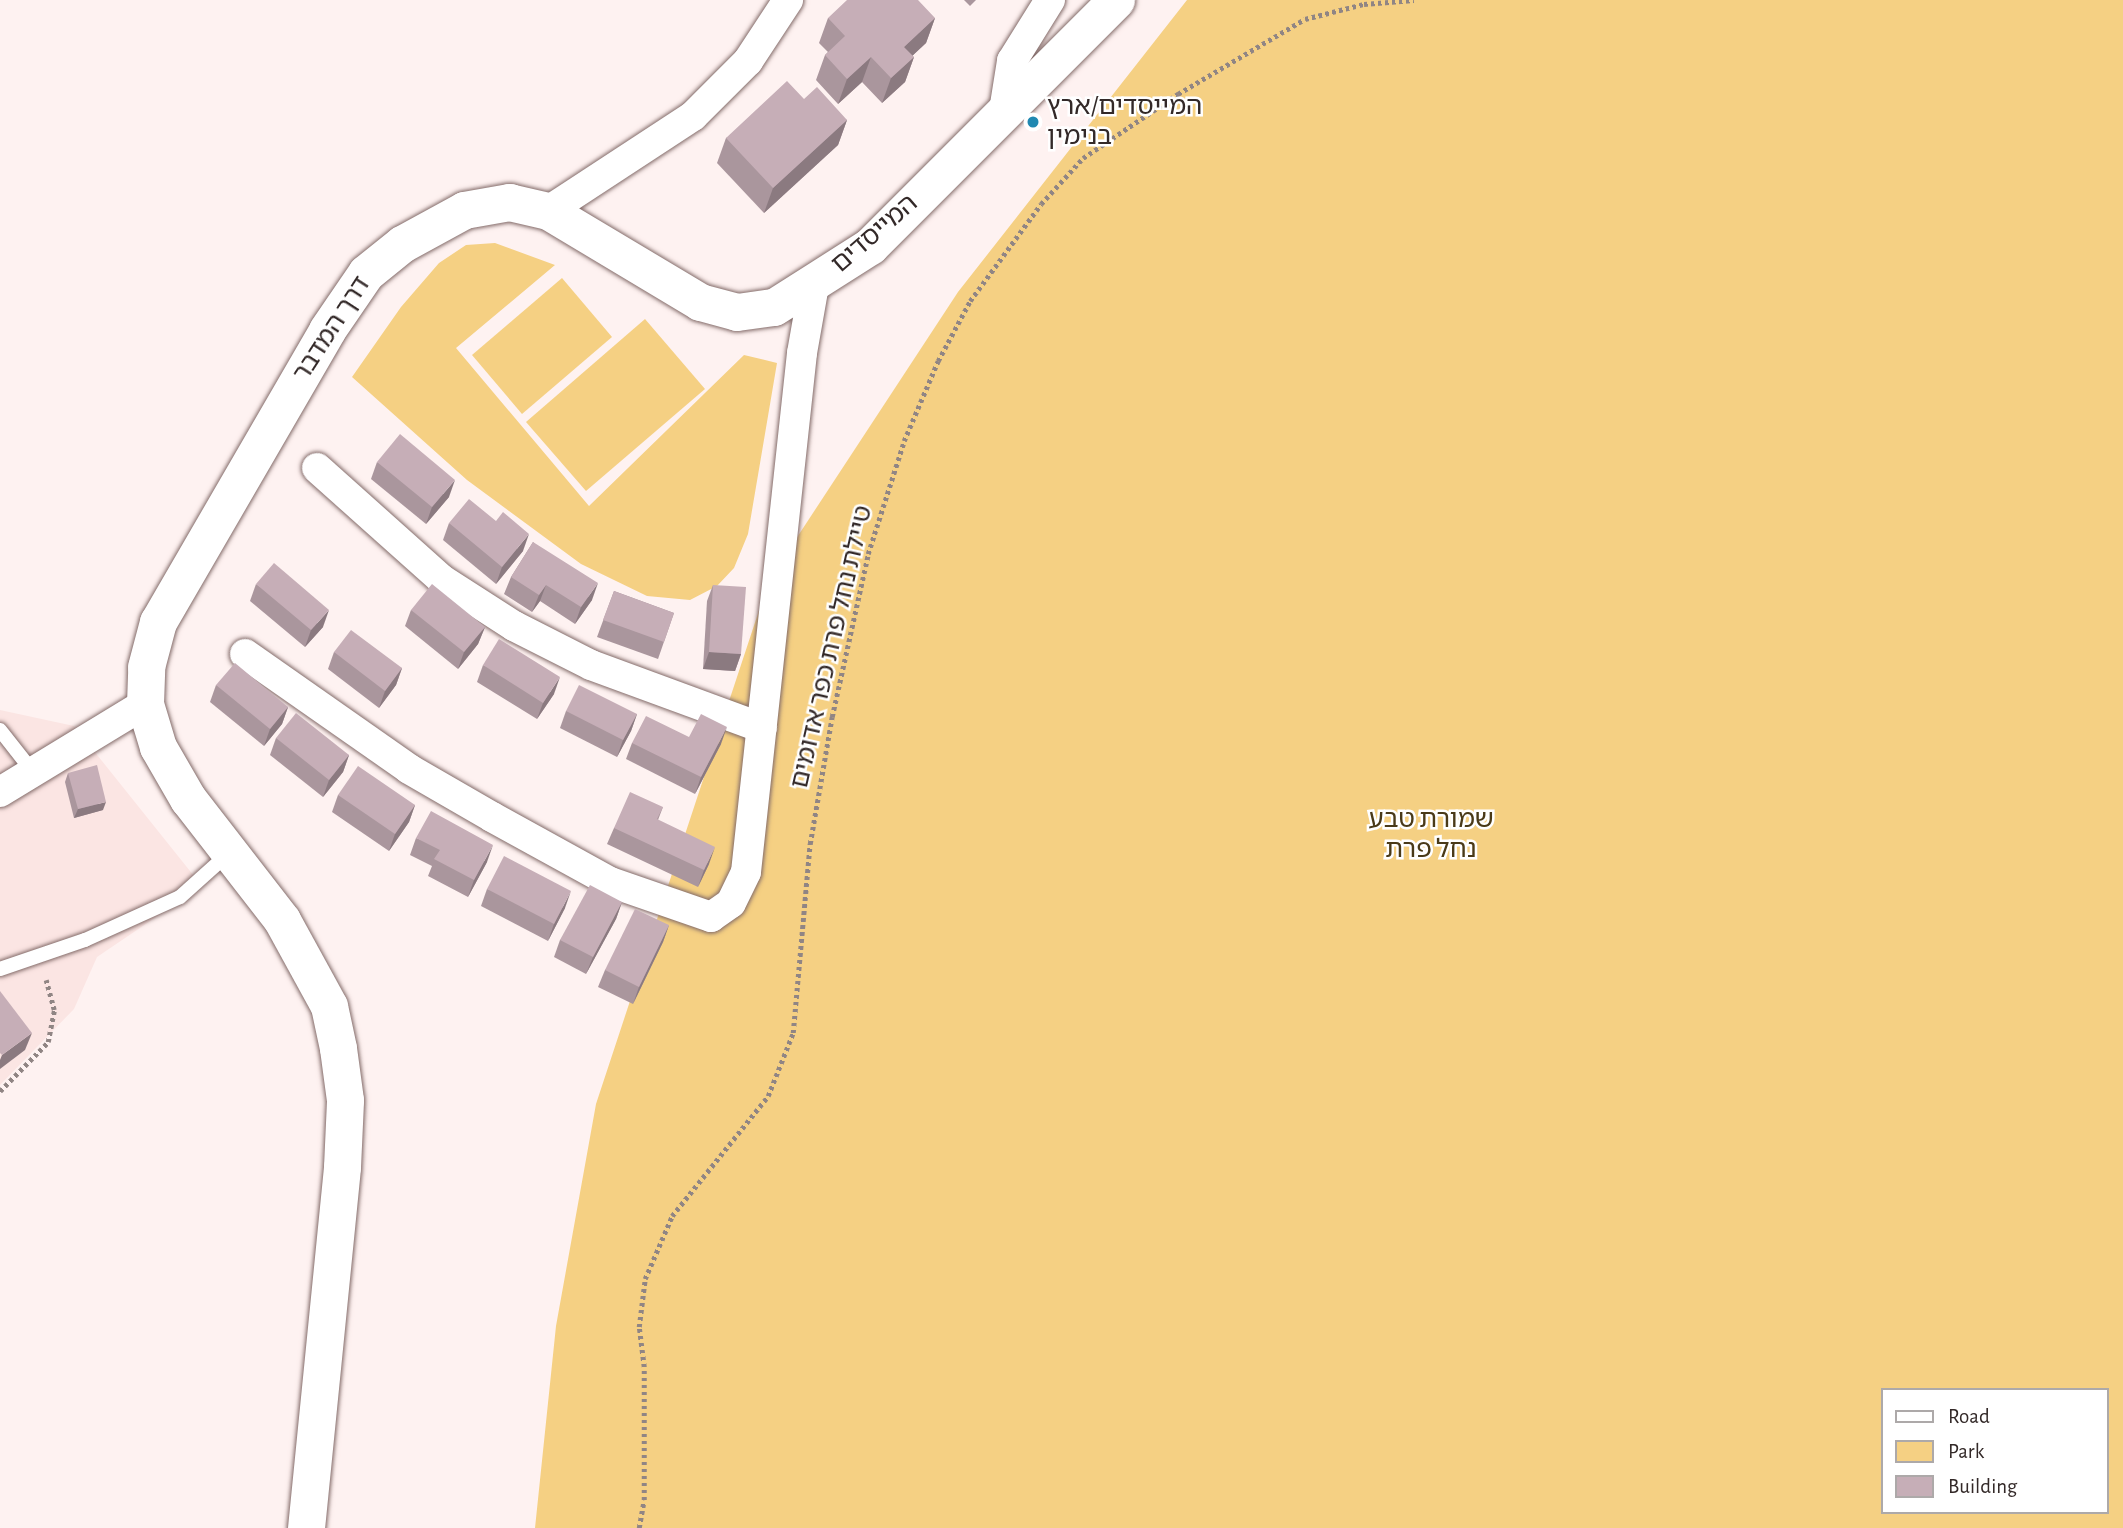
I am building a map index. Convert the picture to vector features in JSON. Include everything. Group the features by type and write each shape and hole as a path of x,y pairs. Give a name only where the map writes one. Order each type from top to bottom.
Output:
{"street":[{"path":"548,211 693,116 747,61 788,0"},
{"path":"1004,111 1012,61 1051,0"},
{"name":"המייסדים","path":"548,211 701,302 737,312 774,307 814,285 870,246 1116,0"},
{"name":"דרך המדבר","path":"145,704 146,667 158,622 327,330 366,273 402,244 464,210 509,202 548,211"},
{"path":"245,653 409,769 492,817 610,882 711,917 731,903 746,872 802,353 814,285"},
{"path":"317,468 441,579 514,626 591,665 762,728"},
{"path":"0,792 145,704 164,757 188,799 282,920 328,1006 345,1100 342,1167 306,1528"}],"lane":[{"path":"0,730 33,772"},
{"path":"0,969 180,897 229,853"}],"path":[{"name":"טיילת נחל פרת כפר אדומים","path":"639,1528 644,1500 644,1367 639,1327 645,1279 672,1216 768,1096 793,1032 810,844 838,689 868,554 904,441 938,361 970,301 1041,204 1083,158 1178,94 1305,19 1364,4 1414,0"},
{"path":"0,1091 48,1042 54,1010 40,955"}],"shaded area":[{"path":"0,710 74,726 202,886 97,957 74,1009 0,1085"}],"green space":[{"name":"שמורת טבע נחל פרת","path":"1187,0 2123,0 2123,1528 535,1528 556,1326 596,1104 769,580 958,292"},
{"path":"495,243 555,265 456,348 589,506 744,355 777,363 748,534 734,568 717,586 690,600 647,596 581,564 467,480 352,377 401,307 439,263 466,245"},
{"path":"562,278 612,337 522,414 472,355"},
{"path":"645,319 705,389 586,491 526,422"}],"building":[{"path":"847,0 918,0 935,18 904,47 914,57 891,78 871,57 847,79 825,55 845,36 828,18"},
{"path":"787,81 804,99 817,87 847,120 773,188 726,138"},
{"path":"400,434 455,480 432,507 377,462"},
{"path":"469,499 496,521 503,512 529,534 502,567 449,523"},
{"path":"533,542 598,583 581,607 546,585 539,595 511,577"},
{"path":"274,563 329,610 311,630 256,584"},
{"path":"432,584 485,627 464,652 411,610"},
{"path":"713,585 746,587 741,654 709,652"},
{"path":"614,591 674,613 664,642 603,620"},
{"path":"351,630 402,668 385,691 334,652"},
{"path":"499,639 560,677 543,703 483,665"},
{"path":"235,663 288,707 270,729 216,685"},
{"path":"579,685 637,714 623,740 566,711"},
{"path":"296,713 349,755 329,780 276,738"},
{"path":"701,714 727,727 701,777 632,743 646,716 689,737"},
{"path":"97,765 106,802 78,809 68,773"},
{"path":"358,766 415,805 395,834 338,795"},
{"path":"630,792 663,807 657,819 715,847 704,870 614,828"},
{"path":"431,811 493,845 474,880 434,859 440,850 416,838"},
{"path":"504,856 571,891 554,924 487,889"},
{"path":"590,885 622,902 593,957 560,940"},
{"path":"635,909 669,925 639,987 605,970"},
{"path":"0,991 32,1033 2,1055 0,1053"}],"place":[{"name":"המייסדים/ארץ בנימין","path":"1033,122"}]}
